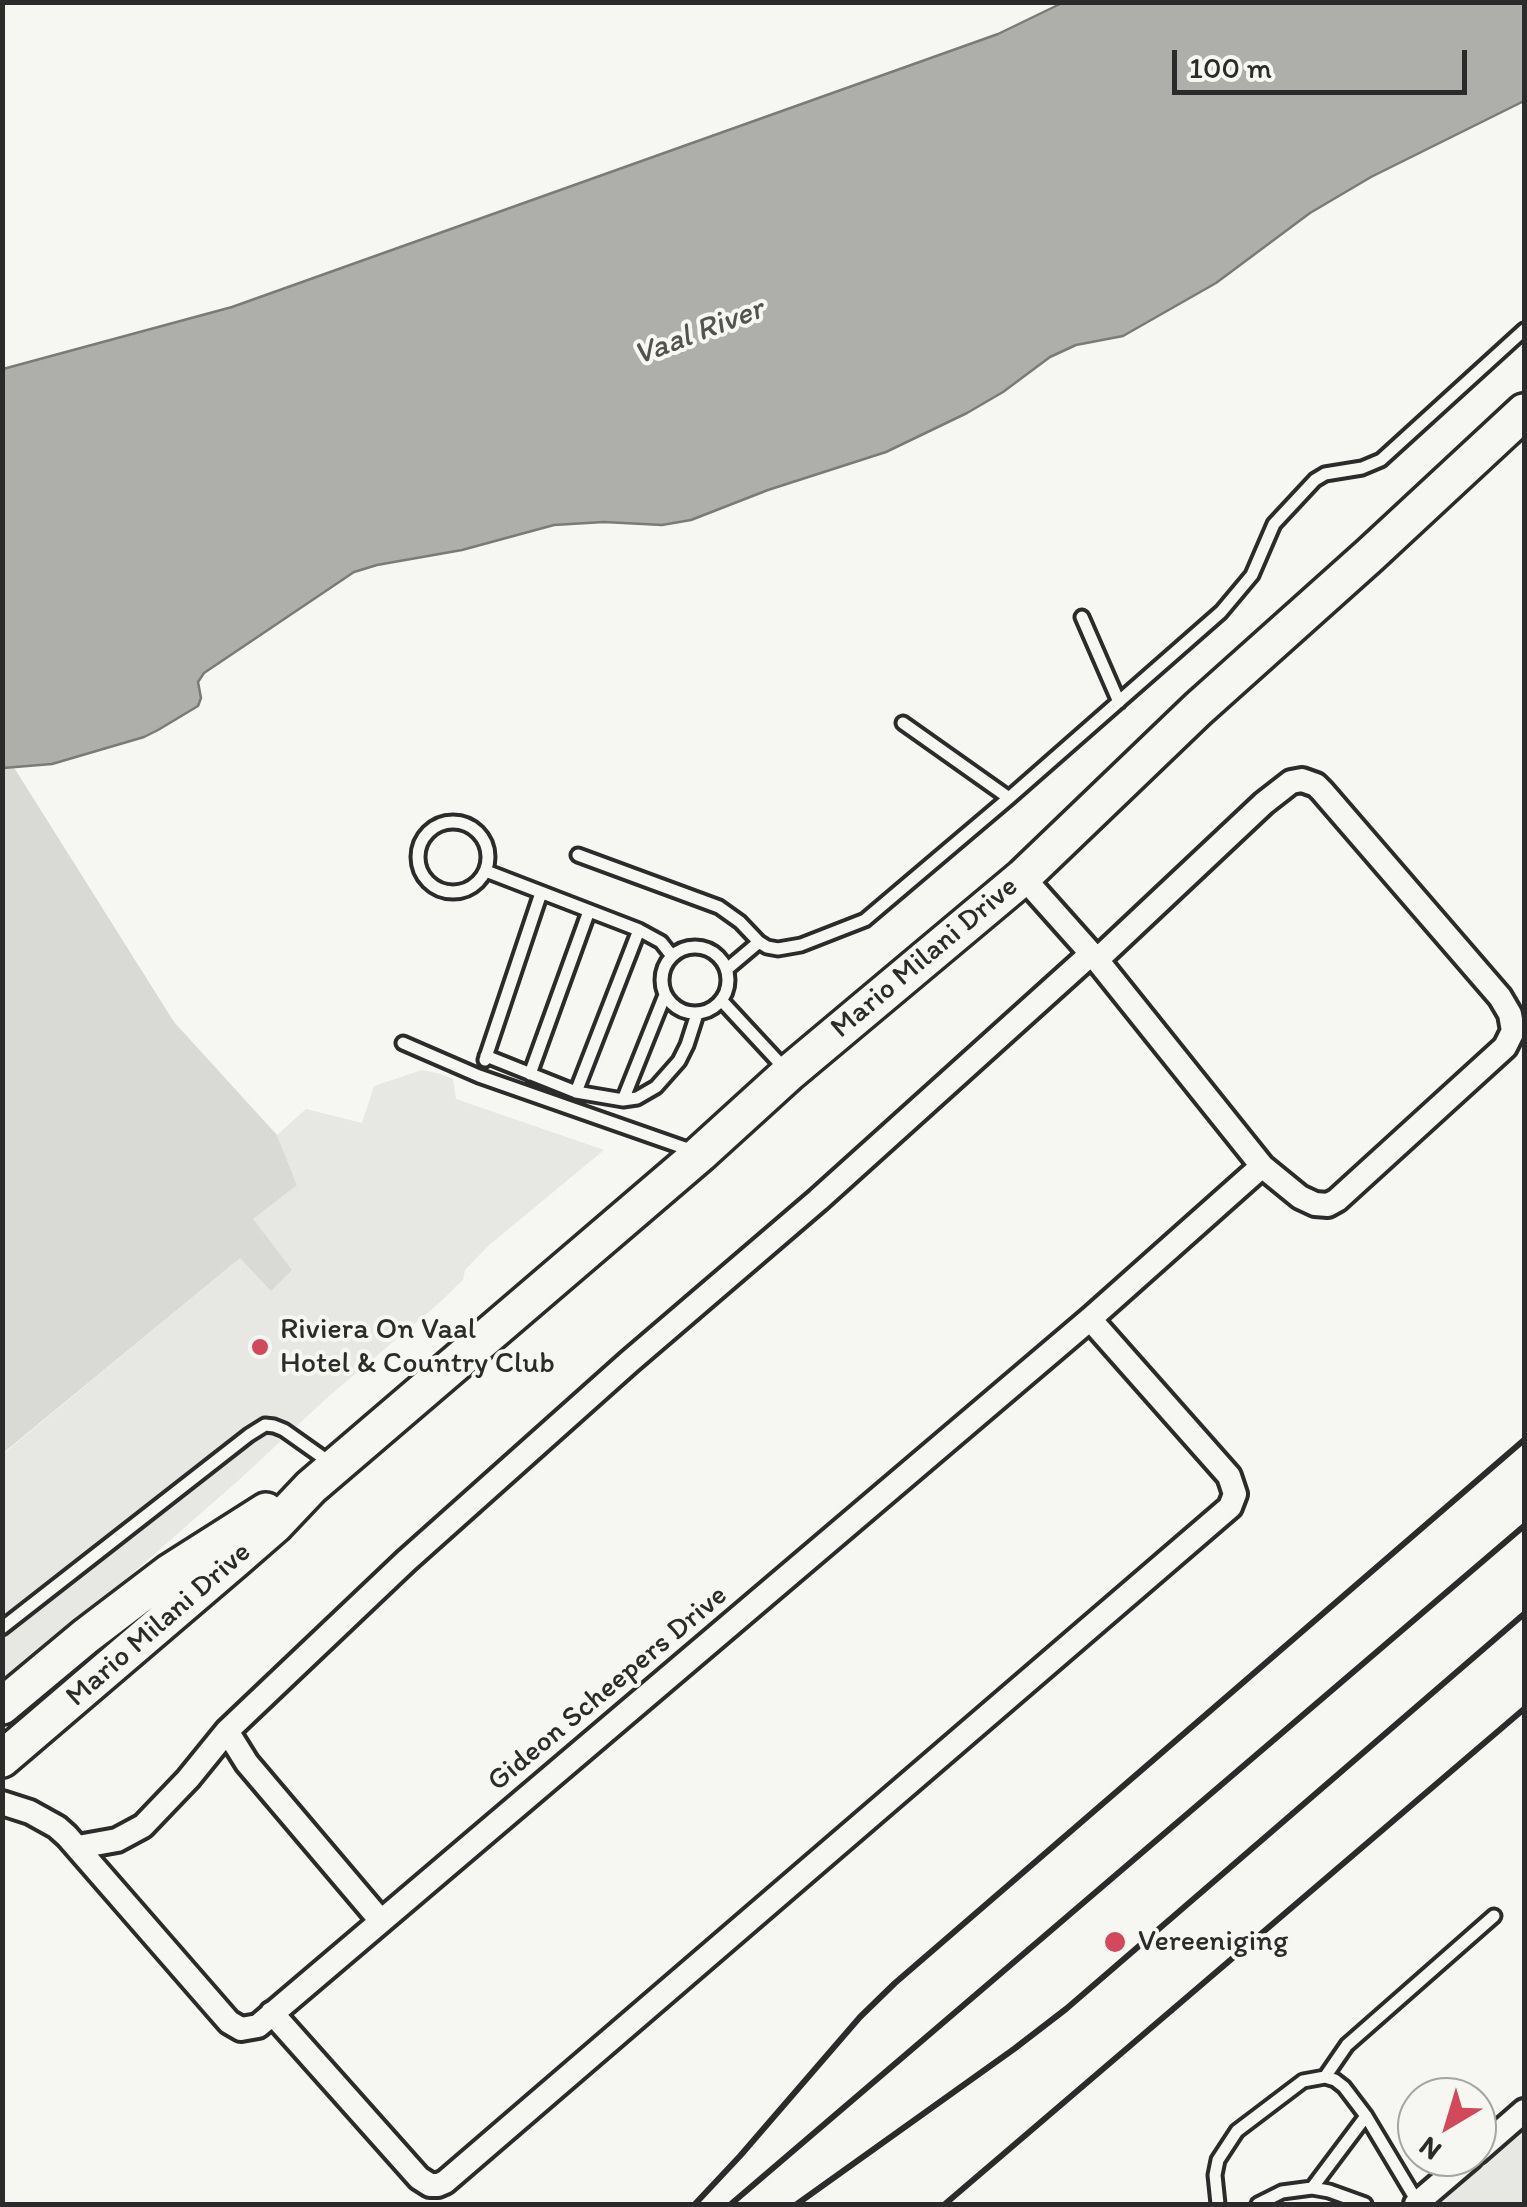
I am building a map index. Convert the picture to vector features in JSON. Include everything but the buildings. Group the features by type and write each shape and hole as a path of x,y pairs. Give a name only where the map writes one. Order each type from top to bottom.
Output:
{"main road":[{"name":"Mario Milani Drive","path":"2,1759 86,1690 275,1525 323,1477 789,1073 1023,876 1198,709 1524,412"},
{"name":"Mario Milani Drive","path":"2,1706 170,1572 323,1477"},
{"path":"59,1659 86,1690"}],"street":[{"path":"78,1846 118,1840 134,1832 188,1779 227,1732 406,1561 1094,957 1286,784 1302,780 1322,791 1504,1002 1513,1025 1512,1036 1505,1047 1337,1200 1323,1206 1304,1199 1262,1166 1094,957 1023,876"},
{"name":"Gideon Scheepers Drive","path":"2,1803 49,1822 78,1846 229,2022 253,2028 1090,1319 1262,1166"},
{"path":"272,2013 418,2178 430,2185 445,2182 1230,1507 1235,1494 1229,1476 1090,1319"},
{"path":"227,1732 247,1763 382,1921"},
{"path":"1497,2135 1524,2111"},
{"path":"1417,2204 1448,2177"}],"lane":[{"path":"578,856 718,907 759,942 778,949 801,945 865,920 1221,612 1252,574 1274,524 1315,480 1381,460 1524,330"},
{"path":"1082,617 1119,702"},
{"path":"903,723 1009,798"},
{"path":"444,822 466,824 484,838 488,849 486,871 470,889 446,892 434,887 420,868 418,856 425,835 444,822"},
{"path":"486,871 639,930 660,942 672,956"},
{"path":"479,1076 542,894"},
{"path":"530,1074 589,911"},
{"path":"576,1092 639,930"},
{"path":"726,969 759,942"},
{"path":"691,947 713,952 726,969 728,980 727,991 715,1008 697,1014 673,1005 665,995 662,975 672,956 691,947"},
{"path":"623,1100 665,995"},
{"path":"722,1001 789,1073"},
{"path":"486,1056 576,1092 623,1100 644,1096 671,1071 687,1046 697,1014"},
{"path":"403,1043 479,1076 700,1154"},
{"path":"2,1628 265,1425 284,1430 323,1477"},
{"path":"1325,2077 1348,2046 1494,1916"},
{"path":"1218,2204 1218,2160 1237,2130 1303,2080 1325,2077 1344,2087 1366,2116 1417,2204"},
{"path":"1312,2188 1366,2116"},
{"path":"1258,2204 1282,2192 1312,2188 1365,2204"}],"shaded area":[{"path":"13,766 174,1022 277,1135 297,1185 253,1219 292,1270 271,1291 240,1258 3,1453 2,768"},
{"name":"Riviera On Vaal Hotel & Country Club","path":"422,1070 453,1079 456,1099 604,1150 488,1246 465,1270 463,1280 438,1304 329,1396 240,1479 3,1681 3,1454 241,1257 292,1271 252,1219 297,1185 277,1135 306,1109 362,1123 374,1086"},
{"path":"1524,2119 1524,2204 1423,2204 1455,2177 1497,2177 1497,2142"}],"water":[{"name":"Vaal River","path":"1062,3 1524,3 1524,101 1371,177 1310,213 1216,283 1123,336 1076,345 1050,357 967,413 886,452 691,520 662,525 554,525 462,550 354,572 204,673 198,682 198,706 158,730 52,764 3,768 3,369 232,307 998,34"}],"railway":[{"path":"695,2204 860,2017 895,1983 1524,1440"},
{"path":"731,2204 1524,1526"},
{"path":"797,2204 1066,2009 1524,1614"},
{"path":"945,2204 1524,1709"}],"place":[{"name":"Riviera On Vaal Hotel & Country Club","path":"260,1347"},
{"name":"Vereeniging","path":"1115,1942"}]}
